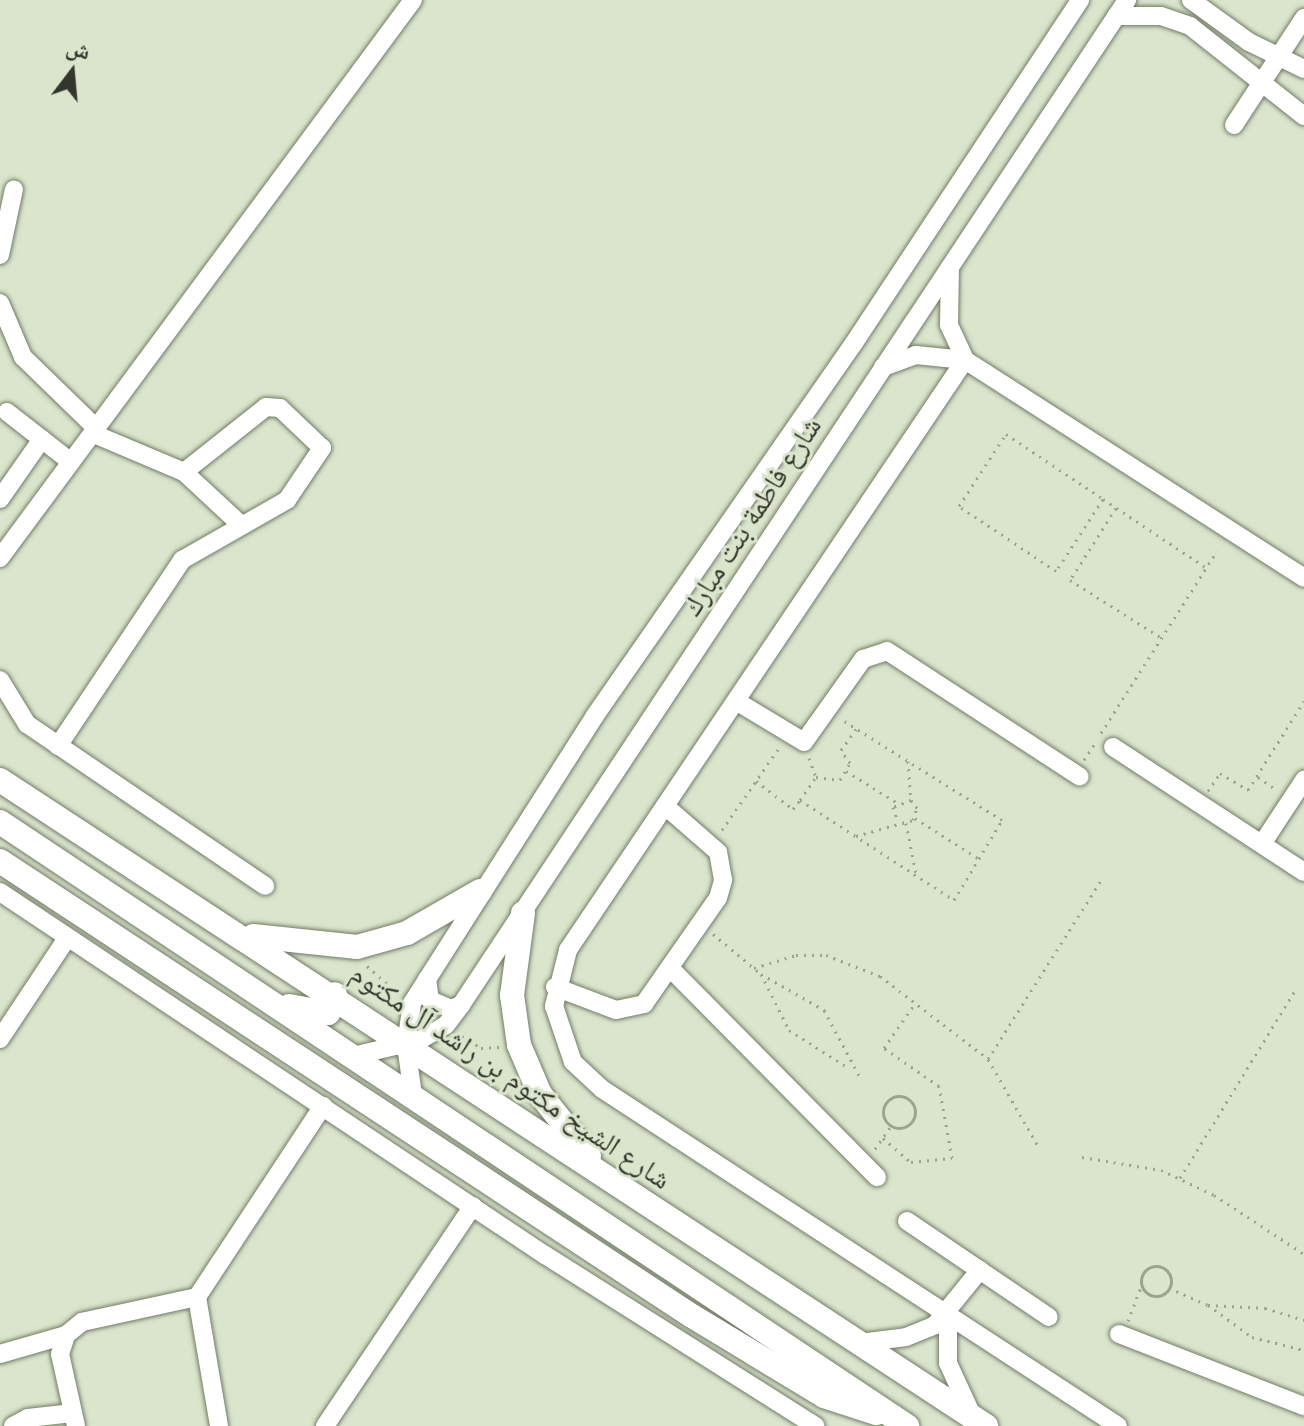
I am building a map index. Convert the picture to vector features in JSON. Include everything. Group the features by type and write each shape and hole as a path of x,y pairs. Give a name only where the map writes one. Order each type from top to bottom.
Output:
{"main road":[{"name":"شارع الشيخ مكتوم بن راشد آل مكتوم","path":"0,780 335,994 406,1044 981,1422"},
{"path":"0,822 898,1420"},
{"path":"0,861 692,1316 824,1396 898,1420"},
{"path":"238,933 303,945 357,947 407,933 480,891"},
{"path":"523,913 512,995 519,1045 540,1094 603,1174"},
{"path":"279,1006 328,1013 335,994"},
{"path":"474,1138 462,1113 468,1102 486,1096"}],"street":[{"path":"0,558 413,0"},
{"name":"شارع فاطمة بنت مبارك","path":"413,1096 406,1044 412,1003 480,891 1080,0"},
{"name":"شارع فاطمة بنت مبارك","path":"353,1056 406,1044 446,1025 461,1005 1127,0"},
{"path":"1191,0 1211,17 1278,58 1304,69"},
{"path":"1116,16 1161,16 1198,32 1304,116"},
{"path":"1198,32 1211,17"},
{"path":"1234,125 1304,18"},
{"path":"0,255 14,189"},
{"path":"951,264 949,325 965,360"},
{"path":"0,303 23,357 96,431 184,472 241,525"},
{"path":"883,367 916,355 965,360 1304,578"},
{"path":"965,360 568,950 555,987 564,1045 586,1076 1118,1426"},
{"path":"58,746 172,571 192,550 294,493 322,455 320,441 280,408 266,407 184,472"},
{"path":"7,412 71,462"},
{"path":"0,499 42,439"},
{"path":"736,701 788,736 808,740 868,654 887,651 1078,775"},
{"path":"0,680 27,724 265,886"},
{"path":"1113,747 1304,872"},
{"path":"1262,844 1298,793"},
{"path":"555,987 625,1010 652,997 701,924 723,880 713,843 665,806"},
{"path":"0,892 473,1206 816,1426"},
{"path":"0,1039 67,938"},
{"path":"671,969 870,1171"},
{"path":"427,979 430,1000 451,1009 461,1005"},
{"path":"219,1426 197,1297 323,1106"},
{"path":"325,1426 473,1206"},
{"path":"907,1221 1049,1317"},
{"path":"860,1343 906,1337 948,1316 980,1270"},
{"path":"0,1354 66,1335 82,1322 197,1297"},
{"path":"948,1316 948,1363 981,1422"},
{"path":"13,1426 28,1418 74,1420 60,1354 66,1335"},
{"path":"1121,1335 1304,1406"},
{"path":"785,1406 790,1426"}],"path":[{"path":"1103,499 1056,571 959,506 1006,434 1207,568"},
{"path":"1116,508 1070,580 1162,638"},
{"path":"1078,775 1217,551"},
{"path":"1200,804 1220,773 1248,790 1304,701"},
{"path":"800,800 954,900 1002,820 828,711"},
{"path":"756,781 793,809 816,777 840,780 850,763 841,750 856,729"},
{"path":"713,843 788,736"},
{"path":"908,761 915,818 979,859"},
{"path":"846,771 896,802 911,800"},
{"path":"1257,776 1298,793"},
{"path":"896,802 898,822"},
{"path":"856,836 915,818"},
{"path":"906,823 916,875"},
{"path":"988,1059 1103,877"},
{"path":"701,924 761,974 824,1010 851,1069"},
{"path":"754,968 796,955 840,958 868,968 988,1059 1038,1146"},
{"path":"761,974 789,1030 851,1069 861,1079"},
{"path":"372,977 412,1003"},
{"path":"1180,1179 1295,990"},
{"path":"883,1138 911,1162 952,1158 939,1086 884,1048 916,1002"},
{"path":"446,1025 481,1048"},
{"path":"870,1171 891,1126 913,1120 906,1098 885,1104 891,1126"},
{"path":"1082,1157 1142,1164 1180,1179 1304,1254"},
{"path":"1121,1335 1141,1287 1144,1270 1159,1265 1171,1277 1169,1288 1155,1296 1141,1287"},
{"path":"1169,1288 1208,1305 1252,1337 1304,1350"},
{"path":"1208,1305 1265,1308 1304,1320"}]}
